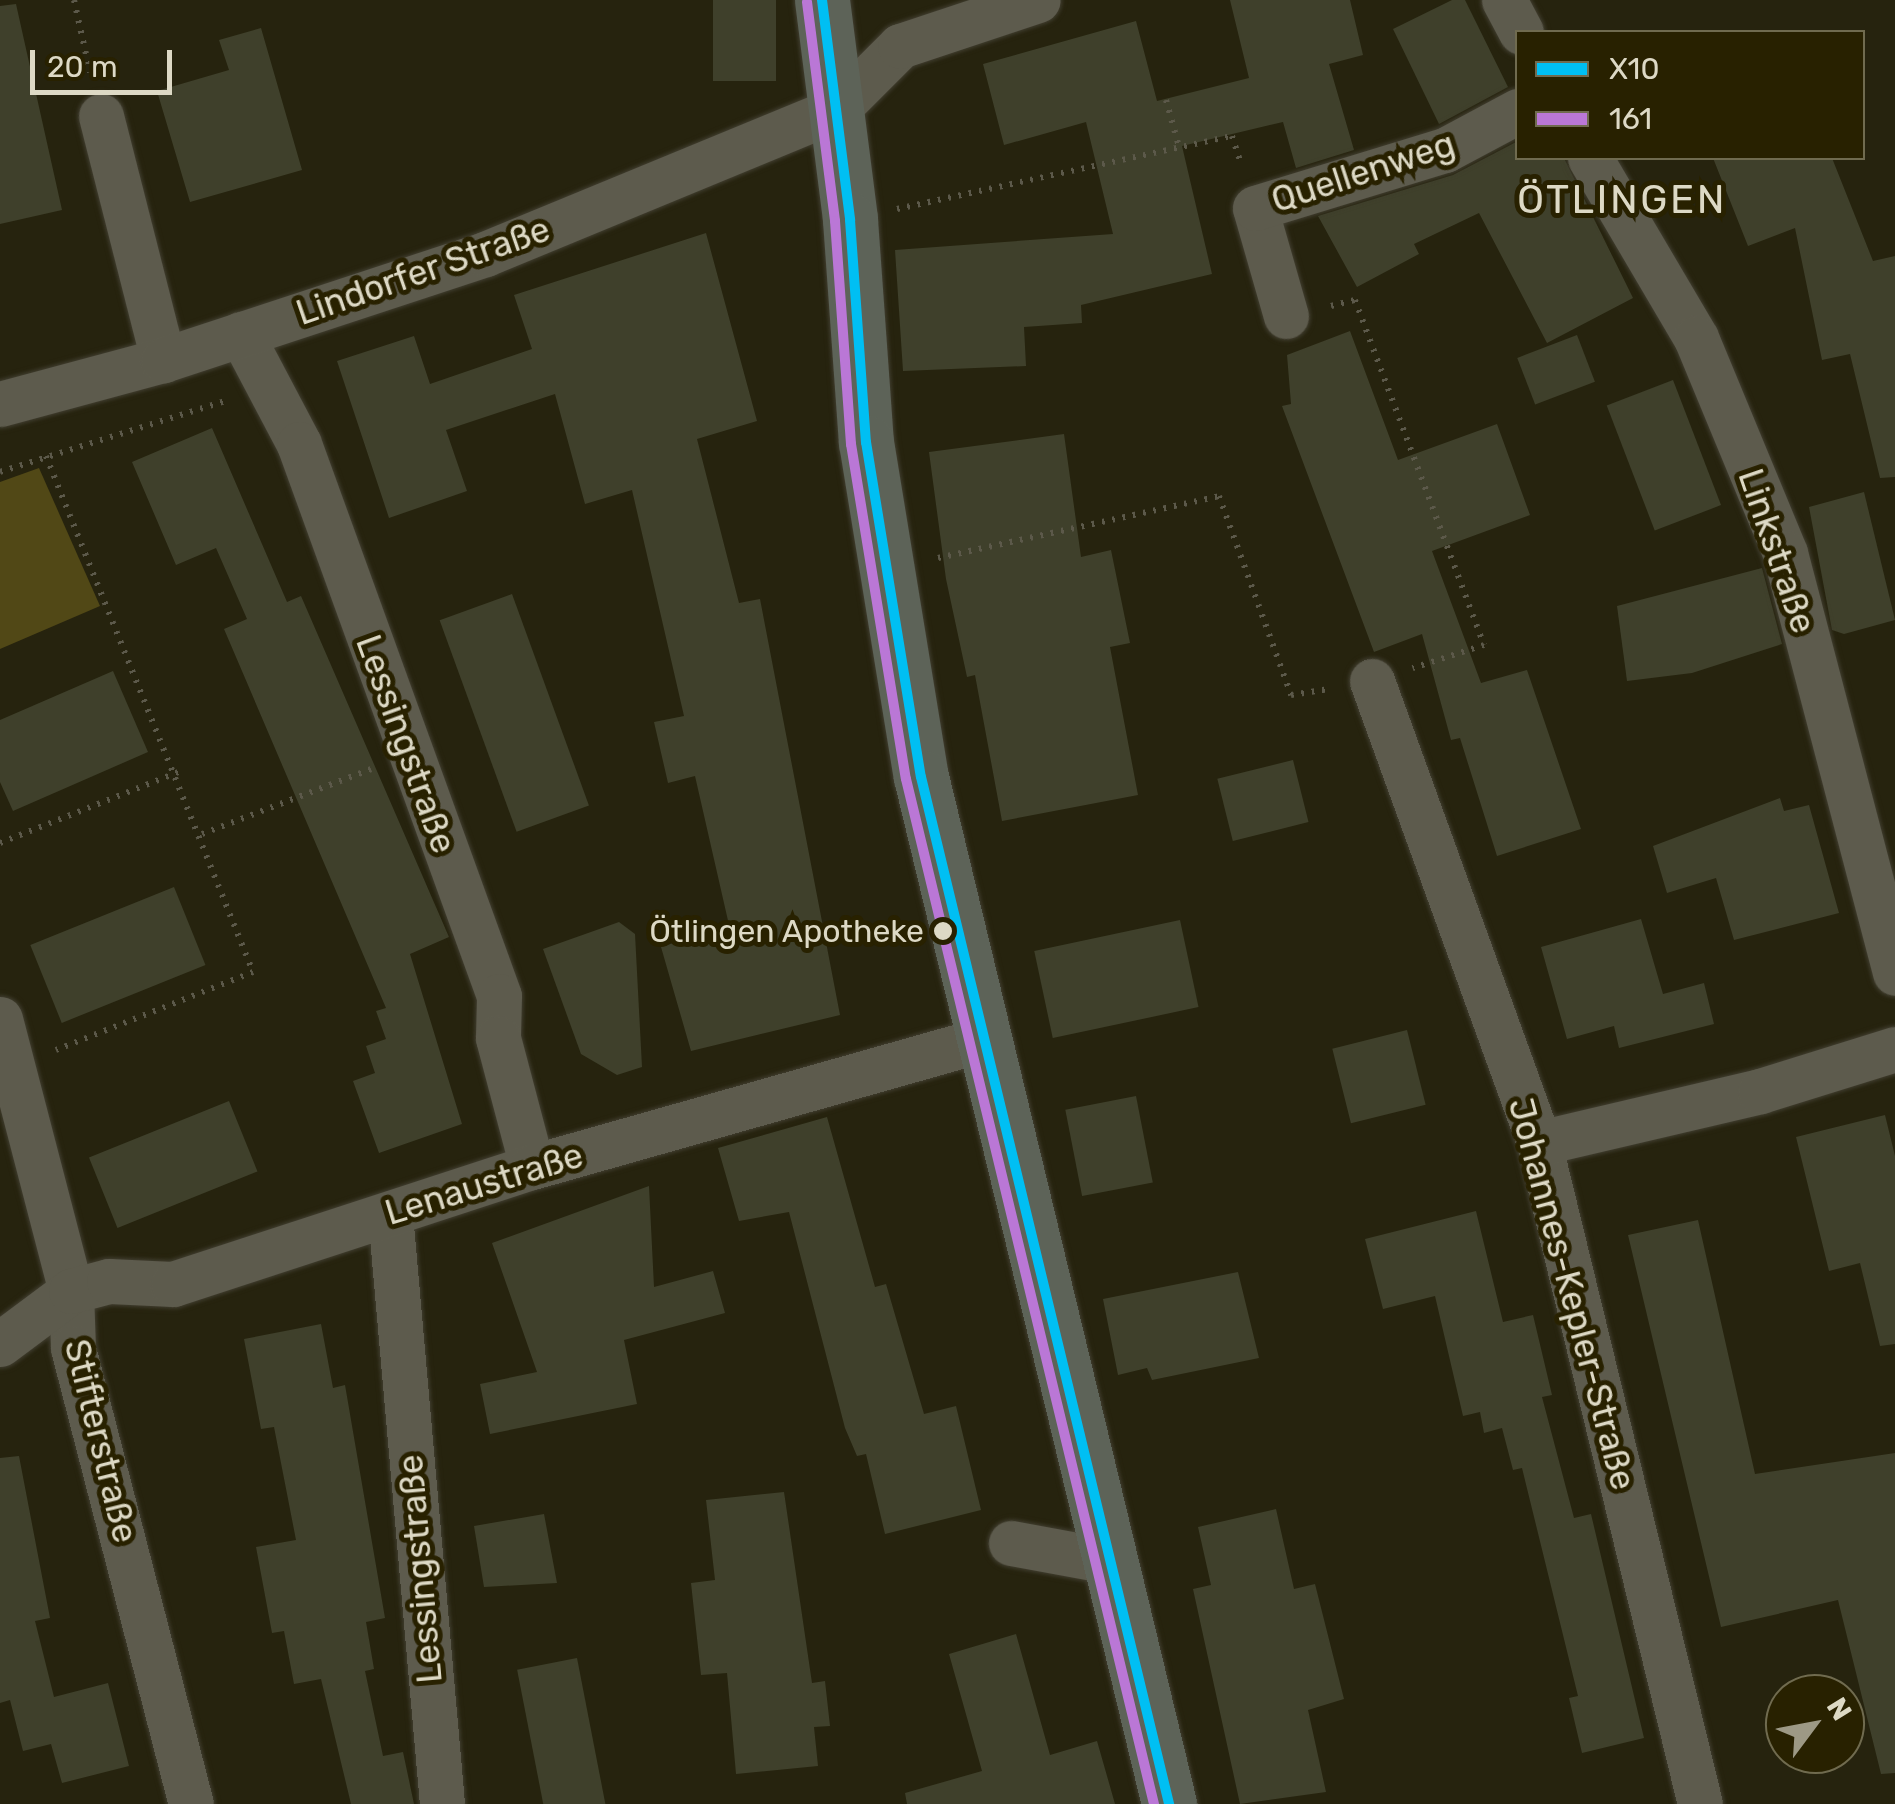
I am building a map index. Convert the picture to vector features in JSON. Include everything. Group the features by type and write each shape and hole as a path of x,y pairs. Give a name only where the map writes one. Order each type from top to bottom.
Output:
{"main road":[{"path":"822,0 850,220 866,442 940,872 1169,1804"}],"street":[{"path":"837,109 900,46 1038,0"},
{"path":"1504,0 1520,30"},
{"name":"Lindorfer Straße","path":"0,404 163,360 485,254 837,109"},
{"name":"Quellenweg","path":"1286,316 1254,208 1445,150 1515,113"},
{"path":"101,116 163,360"},
{"name":"Linkstraße","path":"1591,160 1696,338 1784,553 1895,972"},
{"name":"Lessingstraße","path":"241,334 274,385 499,996 498,1038 532,1167"},
{"name":"Johannes-Kepler-Straße","path":"1372,681 1539,1143 1700,1804"},
{"name":"Stifterstraße","path":"0,1019 71,1291 73,1348 191,1804"},
{"name":"Lenaustraße","path":"0,1344 71,1291 108,1281 173,1284 532,1167 982,1040"},
{"path":"1539,1143 1760,1092 1895,1048"},
{"name":"Lessingstraße","path":"390,1214 442,1804"},
{"path":"1011,1542 1109,1561"}],"path":[{"path":"74,0 101,116"},
{"path":"1166,100 1180,147"},
{"path":"850,220 1232,136 1254,208"},
{"path":"885,570 1219,496 1292,695 1372,681 1484,644 1355,300 1286,316"},
{"path":"0,472 274,385"},
{"path":"13,1067 253,972 178,772 46,456"},
{"path":"202,834 410,754"},
{"path":"0,843 178,772"}],"shaded area":[{"path":"39,468 100,606 0,649 0,482"}],"building":[{"path":"713,0 776,0 776,81 713,81"},
{"path":"1230,0 1350,0 1363,55 1329,64 1354,150 1296,168 1283,122 1182,146 1212,274 1081,305 1082,323 1024,327 1026,366 903,371 895,250 1113,234 1086,122 1004,145 983,64 1136,21 1157,101 1249,78"},
{"path":"1452,0 1465,0 1508,87 1439,124 1393,29"},
{"path":"16,4 62,210 0,224 0,6"},
{"path":"261,28 302,170 190,202 157,91 229,70 219,40"},
{"path":"1515,143 1515,160 1565,160 1633,298 1547,343 1479,213 1414,244 1419,254 1357,287 1318,216 1453,175"},
{"path":"1714,160 1833,160 1873,261 1895,256 1895,477 1880,478 1850,354 1822,360 1795,228 1748,246"},
{"path":"706,233 757,421 697,439 739,603 760,599 840,1015 691,1051 661,947 729,925 695,776 668,783 654,722 684,716 632,490 585,504 555,394 446,430 467,491 389,518 337,361 414,336 430,384 532,349 514,295"},
{"path":"1350,331 1398,460 1497,424 1530,515 1432,551 1481,683 1527,670 1581,829 1497,856 1460,738 1451,740 1422,634 1374,652 1282,406 1291,404 1287,355"},
{"path":"1577,335 1595,382 1535,405 1517,358"},
{"path":"1673,380 1721,505 1655,531 1607,405"},
{"path":"212,428 287,602 301,596 449,937 410,954 462,1124 379,1153 353,1081 375,1073 366,1046 386,1039 376,1011 386,1008 224,629 247,619 216,548 176,565 132,462"},
{"path":"1064,434 1081,557 1111,550 1130,643 1110,647 1138,795 1002,821 975,675 967,677 946,579 929,452"},
{"path":"1864,492 1895,620 1844,634 1832,630 1809,507"},
{"path":"1762,568 1782,644 1692,673 1627,681 1617,606"},
{"path":"512,594 589,805 517,832 440,620"},
{"path":"113,671 148,752 13,811 0,782 0,720"},
{"path":"1293,760 1308,822 1233,841 1217,779"},
{"path":"1780,798 1784,811 1809,805 1839,913 1734,940 1716,878 1667,893 1653,846"},
{"path":"174,887 205,965 62,1023 30,945"},
{"path":"1641,919 1663,994 1704,983 1714,1024 1619,1048 1614,1026 1567,1039 1541,947"},
{"path":"1180,920 1199,1007 1053,1038 1034,951"},
{"path":"619,922 635,934 642,1067 617,1075 581,1054 543,949"},
{"path":"1407,1030 1426,1105 1351,1123 1332,1049"},
{"path":"1136,1096 1153,1182 1082,1196 1065,1110"},
{"path":"229,1101 257,1171 117,1228 89,1158"},
{"path":"1885,1115 1895,1156 1895,1344 1880,1346 1860,1263 1829,1271 1796,1137"},
{"path":"827,1117 875,1287 886,1284 924,1414 956,1406 981,1510 885,1534 866,1454 857,1456 845,1428 789,1212 739,1221 718,1148"},
{"path":"649,1186 654,1287 713,1271 725,1313 624,1340 637,1404 490,1434 480,1384 537,1372 492,1243"},
{"path":"1476,1211 1503,1322 1533,1315 1552,1395 1542,1397 1574,1518 1591,1514 1644,1738 1582,1753 1569,1698 1578,1696 1522,1468 1513,1470 1502,1428 1484,1433 1480,1412 1463,1416 1435,1296 1383,1309 1365,1239"},
{"path":"1698,1220 1755,1474 1895,1453 1895,1773 1881,1774 1865,1709 1865,1674 1856,1674 1838,1600 1721,1627 1628,1235"},
{"path":"1238,1272 1259,1358 1152,1380 1147,1368 1118,1375 1103,1299"},
{"path":"321,1324 333,1388 345,1385 385,1618 366,1622 374,1669 365,1671 383,1756 403,1752 414,1804 351,1804 321,1679 294,1684 284,1631 272,1633 256,1547 296,1540 274,1427 261,1429 244,1339"},
{"path":"19,1456 50,1618 35,1621 54,1697 108,1683 129,1766 62,1783 51,1744 23,1751 10,1700 0,1703 0,1458"},
{"path":"784,1492 812,1683 825,1681 830,1726 814,1727 818,1766 736,1774 727,1673 701,1675 691,1583 715,1580 706,1500"},
{"path":"1276,1509 1294,1589 1315,1584 1344,1699 1308,1710 1326,1792 1240,1804 1193,1589 1211,1585 1198,1527"},
{"path":"544,1514 557,1583 484,1587 474,1526"},
{"path":"1016,1634 1050,1755 1097,1741 1115,1804 907,1804 905,1793 982,1771 949,1654"},
{"path":"577,1658 605,1804 543,1804 517,1670"}],"transit line":[{"name":"X10","path":"822,0 850,220 866,442 921,777 1169,1804"},
{"name":"161","path":"807,2 835,221 851,444 906,779 1154,1804"}],"place":[{"name":"Ötlingen Apotheke","path":"943,931"}],"district":[{"name":"ÖTLINGEN","path":"1622,200"}]}
